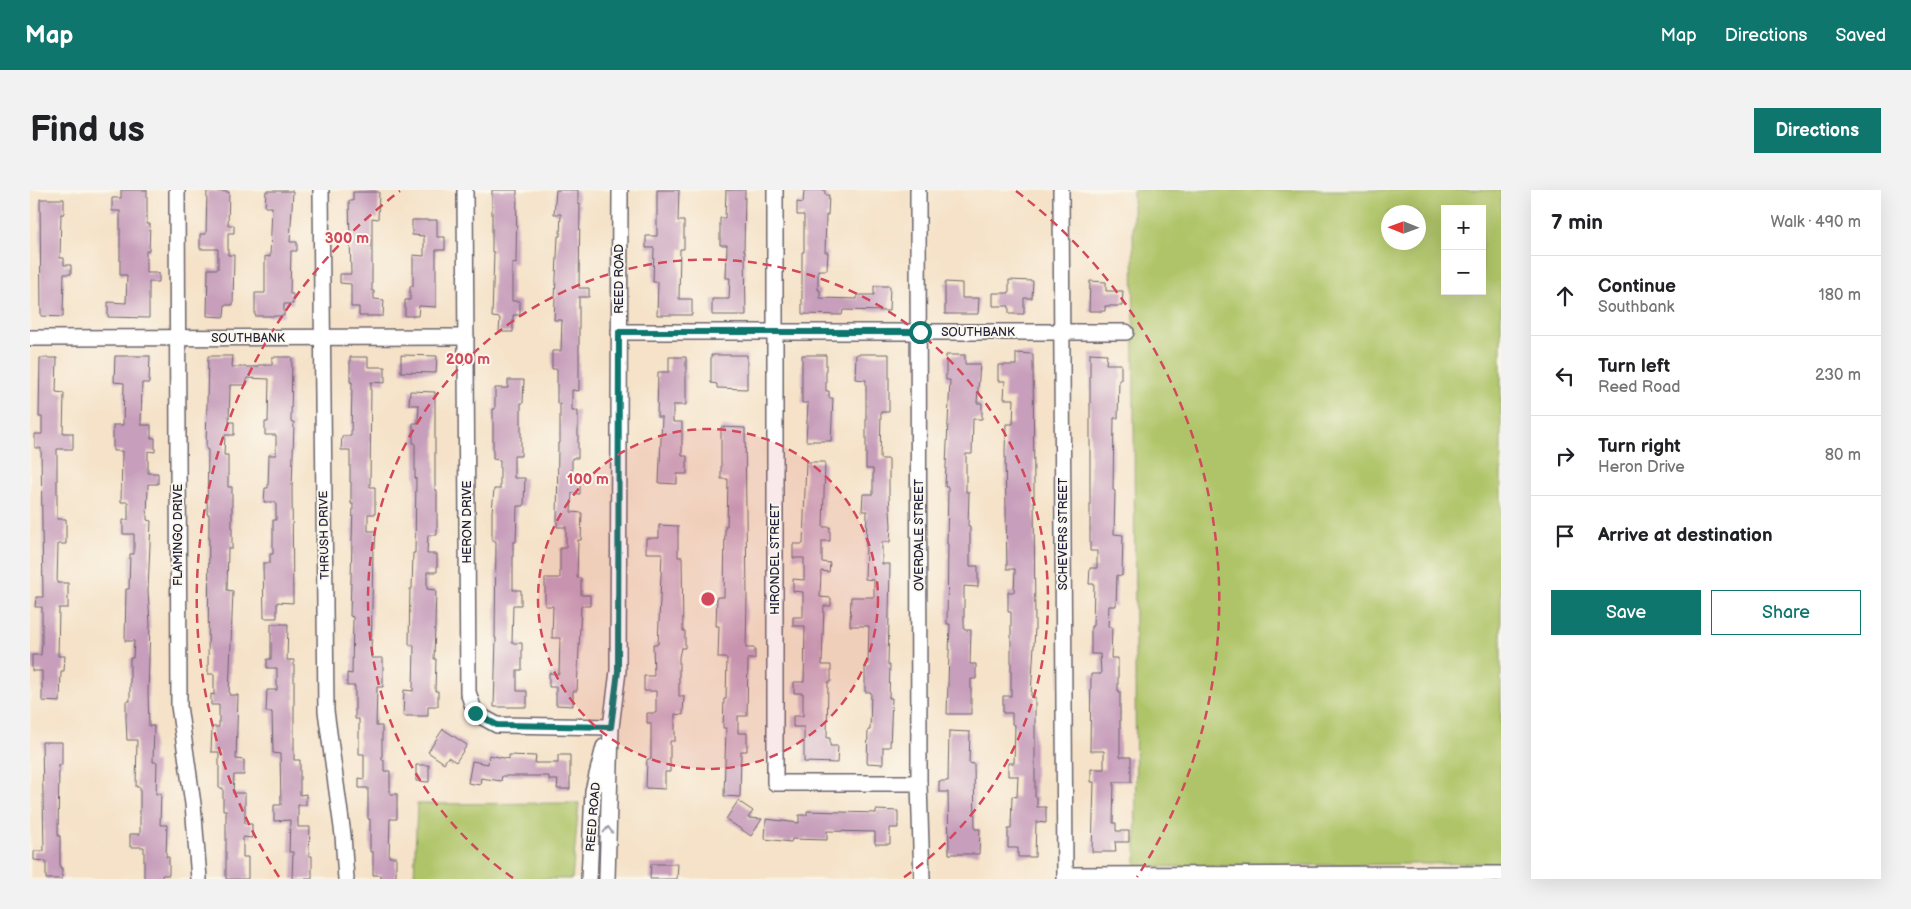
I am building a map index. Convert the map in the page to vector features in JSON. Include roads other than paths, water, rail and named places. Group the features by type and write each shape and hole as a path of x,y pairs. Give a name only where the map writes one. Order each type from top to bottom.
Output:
{"street":[{"name":"FLAMINGO DRIVE","path":"177,190 179,706 193,804 199,879"},
{"name":"THRUSH DRIVE","path":"321,190 326,711 343,835 346,879"},
{"name":"HERON DRIVE","path":"465,190 468,692 475,713 497,725 611,727"},
{"name":"REED ROAD","path":"607,879 611,727 618,671 620,190"},
{"name":"HIRONDEL STREET","path":"774,190 775,783 919,783"},
{"name":"OVERDALE STREET","path":"918,190 920,332 919,783 922,879"},
{"name":"SCHEVERS STREET","path":"1061,190 1065,877"},
{"name":"SOUTHBANK","path":"619,332 1126,332"},
{"name":"SOUTHBANK","path":"30,338 466,337"},
{"name":"REED ROAD","path":"589,879 592,791 611,727"},
{"path":"1065,877 1501,874"}]}
